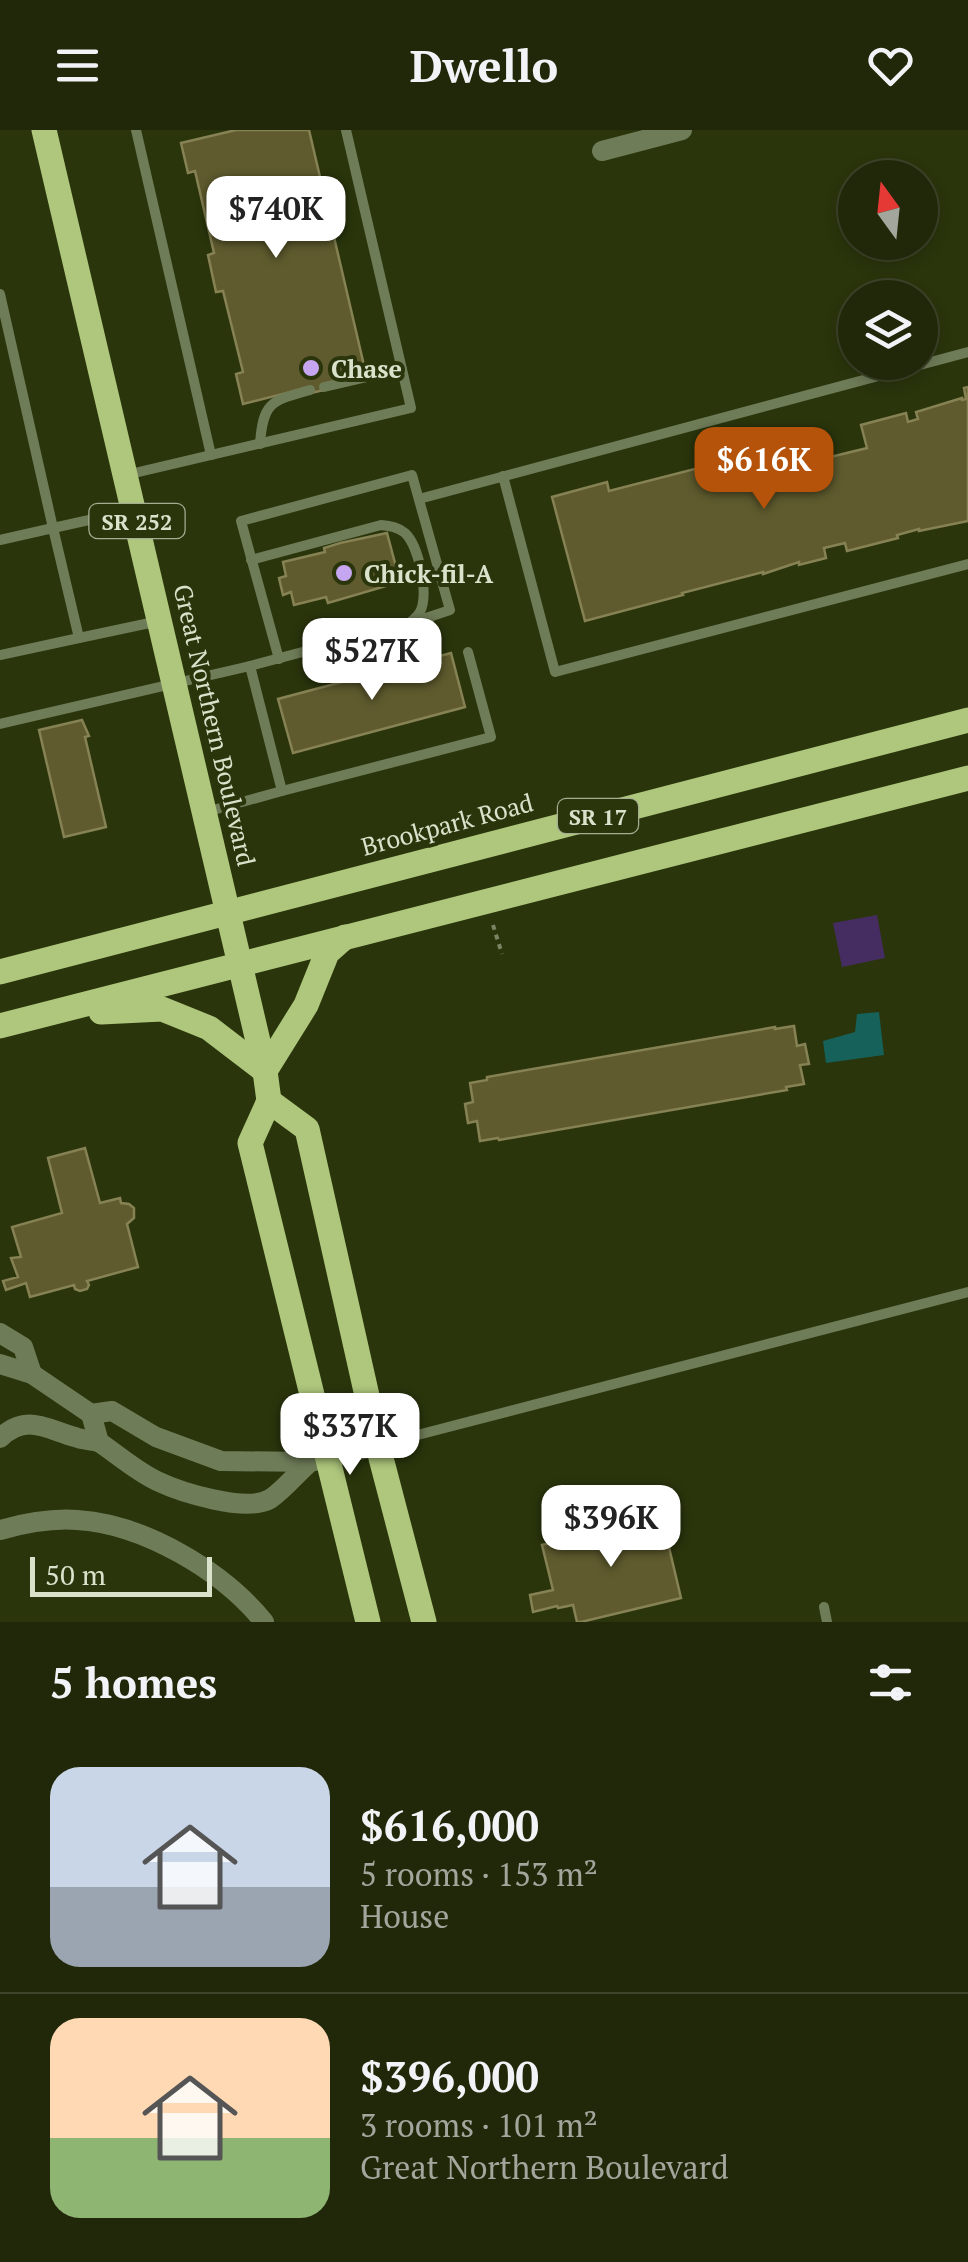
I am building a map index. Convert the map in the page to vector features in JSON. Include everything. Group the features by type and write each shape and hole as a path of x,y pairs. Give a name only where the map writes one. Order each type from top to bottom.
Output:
{"main road":[{"name":"Great Northern Boulevard","path":"44,130 264,1072 268,1101 250,1142 320,1460 368,1622"},
{"name":"Brookpark Road","path":"0,972 968,720"},
{"name":"SR 17","path":"0,1026 968,778"},
{"path":"46,1014 162,1009 209,1028 264,1072 306,1005 327,953 344,937"},
{"path":"268,1101 307,1130 378,1445 424,1622"}],"street":[{"path":"602,151 682,130"},
{"path":"0,1333 24,1347 32,1374"},
{"path":"0,1364 32,1374 92,1414 112,1411 156,1437 221,1461 320,1460 378,1445"},
{"path":"92,1414 99,1442"},
{"path":"0,1438 10,1430 30,1424 52,1428 99,1442 154,1480 230,1502 268,1500 320,1460"},
{"path":"0,1530 64,1520 130,1531 216,1576 264,1622"}],"lane":[{"path":"136,130 211,455"},
{"path":"126,475 410,408 346,130"},
{"path":"0,294 79,638"},
{"path":"418,498 968,352"},
{"path":"324,387 402,369"},
{"path":"260,444 262,424 271,405 278,399 310,390"},
{"path":"0,724 176,685 250,666 408,624 450,610 412,475 242,520 279,658"},
{"path":"503,476 555,672 968,564"},
{"path":"0,540 134,510"},
{"path":"251,560 382,525 394,526 412,543 424,584 418,615 408,624"},
{"path":"0,655 160,621"},
{"path":"206,812 491,737 468,652"},
{"path":"250,666 282,791"},
{"path":"378,1445 968,1292"},
{"path":"824,1606 827,1622"}],"path":[{"path":"486,901 502,954"}],"shaded area":[{"path":"877,915 885,958 842,967 833,923"}],"water":[{"path":"879,1012 884,1055 826,1063 823,1041 855,1032 857,1014"}],"building":[{"path":"236,130 309,130 366,374 324,390 311,393 310,387 243,404 236,374 243,372 223,291 216,292 208,255 214,253 195,171 188,173 181,143"},
{"path":"968,387 968,521 919,529 847,551 845,543 824,548 826,558 585,621 552,497 607,482 609,491 796,443 802,464 867,448 861,425 906,413 908,422 918,419 916,412 966,399 964,388"},
{"path":"387,533 400,582 328,603 326,597 294,605 291,592 283,595 279,578 286,576 283,562"},
{"path":"451,653 465,707 293,753 278,699"},
{"path":"82,720 89,736 85,737 106,827 64,837 39,730"},
{"path":"794,1026 797,1046 805,1044 809,1064 800,1065 804,1084 786,1087 787,1090 499,1140 480,1141 477,1121 468,1123 465,1104 473,1102 470,1083 487,1077"},
{"path":"85,1148 100,1203 120,1198 121,1203 134,1208 134,1218 127,1224 138,1267 87,1281 87,1289 80,1291 74,1285 30,1297 26,1283 6,1290 3,1281 18,1277 11,1258 21,1257 12,1227 62,1213 48,1158"},
{"path":"659,1505 681,1598 581,1622 577,1622 573,1605 533,1612 530,1595 553,1590 542,1545 651,1518 649,1508"}],"place":[{"name":"Chase","path":"311,368"},
{"name":"Chick-fil-A","path":"344,573"}]}
